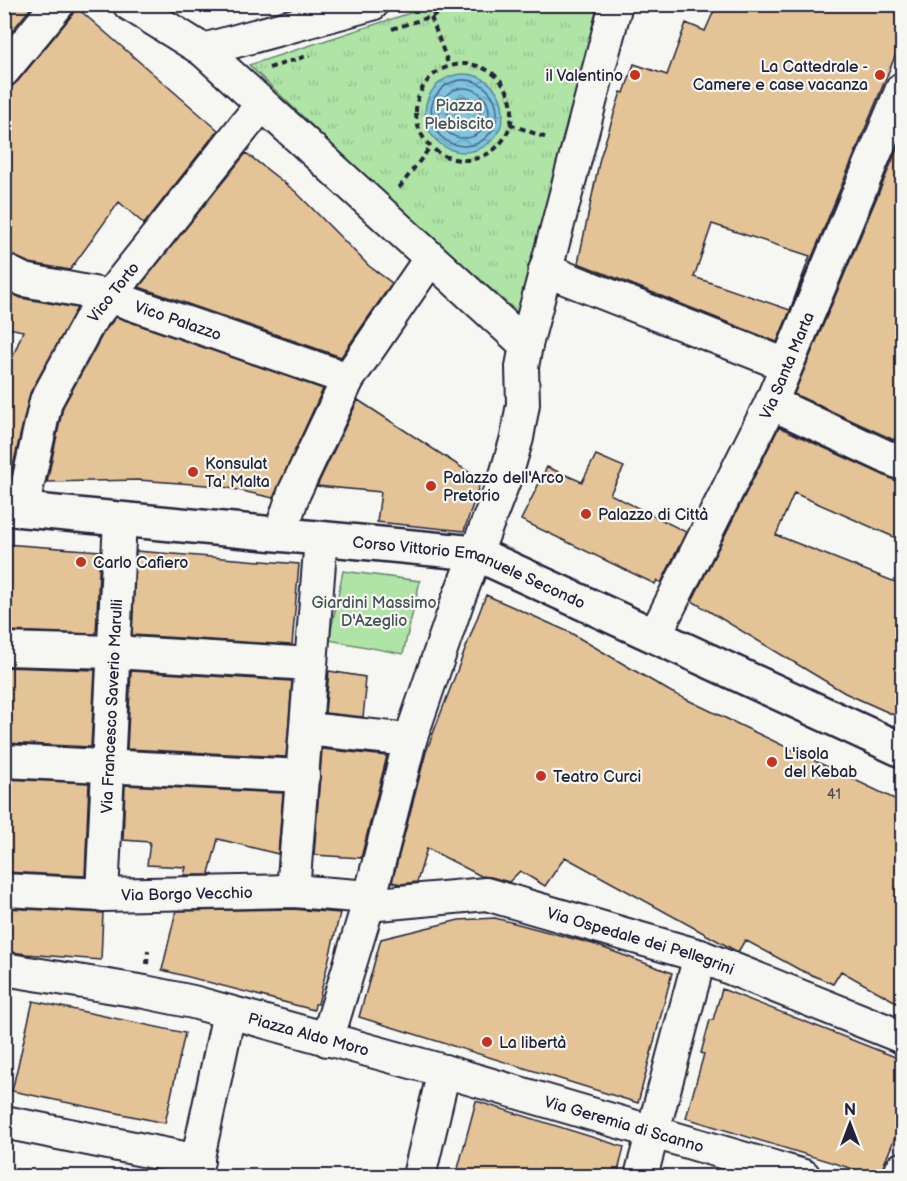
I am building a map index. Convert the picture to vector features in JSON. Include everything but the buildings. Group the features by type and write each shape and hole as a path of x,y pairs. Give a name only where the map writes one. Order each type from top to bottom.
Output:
{"street":[{"path":"4,70 58,4"},
{"path":"129,4 269,91 430,259 525,345"},
{"path":"327,1040 369,901 410,740 475,553 506,475 517,438 523,404 522,367 525,345 615,4"},
{"path":"203,50 380,18"},
{"name":"Via Santa Marta","path":"655,635 771,403 903,89"},
{"name":"Vico Torto","path":"13,509 46,401 89,322 269,91"},
{"path":"280,534 294,493 348,379 430,259"},
{"name":"Vico Palazzo","path":"4,270 24,280 109,296 348,379"},
{"path":"545,270 786,365"},
{"path":"771,403 900,457"},
{"name":"Corso Vittorio Emanuele Secondo","path":"13,509 475,553 903,750"},
{"name":"Via Francesco Saverio Marulli","path":"102,895 106,765 120,519"},
{"path":"293,891 321,538"},
{"path":"4,649 113,652 311,664"},
{"path":"307,729 410,740"},
{"path":"4,761 303,776"},
{"name":"Via Borgo Vecchio","path":"4,890 102,895 293,891 369,901"},
{"name":"Via Ospedale dei Pellegrini","path":"369,901 486,894 700,956 903,1037"},
{"path":"642,1176 700,956"},
{"path":"6,975 145,992 229,1013"},
{"name":"Piazza Aldo Moro","path":"196,1169 229,1013 444,1071"},
{"path":"419,1176 444,1071"},
{"name":"Via Geremia di Scanno","path":"444,1071 804,1176"},
{"path":"4,1122 196,1169"},
{"path":"899,1176 903,1168"}],"path":[{"path":"380,18 431,17 470,4"},
{"path":"431,17 449,66"},
{"path":"269,91 267,69 321,52"},
{"path":"465,64 482,67 496,75 506,88 512,103 510,124 506,136 496,148 481,157 465,160 450,158 431,146 419,127 416,112 418,98 425,84 435,74 449,66 465,64"},
{"path":"510,124 553,140"},
{"path":"406,196 398,189 431,146"}],"green space":[{"name":"Piazza Plebiscito","path":"435,5 601,5 518,313 379,190 249,65"},
{"name":"Giardini Massimo D'Azeglio","path":"343,571 420,581 403,654 329,640"}],"water":[{"path":"464,74 479,77 496,91 503,113 500,128 486,145 464,152 449,149 432,135 425,113 428,98 442,81"}],"place":[{"name":"il Valentino","path":"635,75"},
{"name":"La Cattedrale - Camere e case vacanza","path":"880,75"},
{"name":"Konsulat Ta' Malta","path":"193,472"},
{"name":"Palazzo dell'Arco Pretorio","path":"431,486"},
{"name":"Palazzo di Città","path":"586,514"},
{"name":"Carlo Cafiero","path":"81,562"},
{"name":"L'isola del Kebab","path":"772,762"},
{"name":"Teatro Curci","path":"541,776"},
{"name":"La libertà","path":"487,1042"}]}
